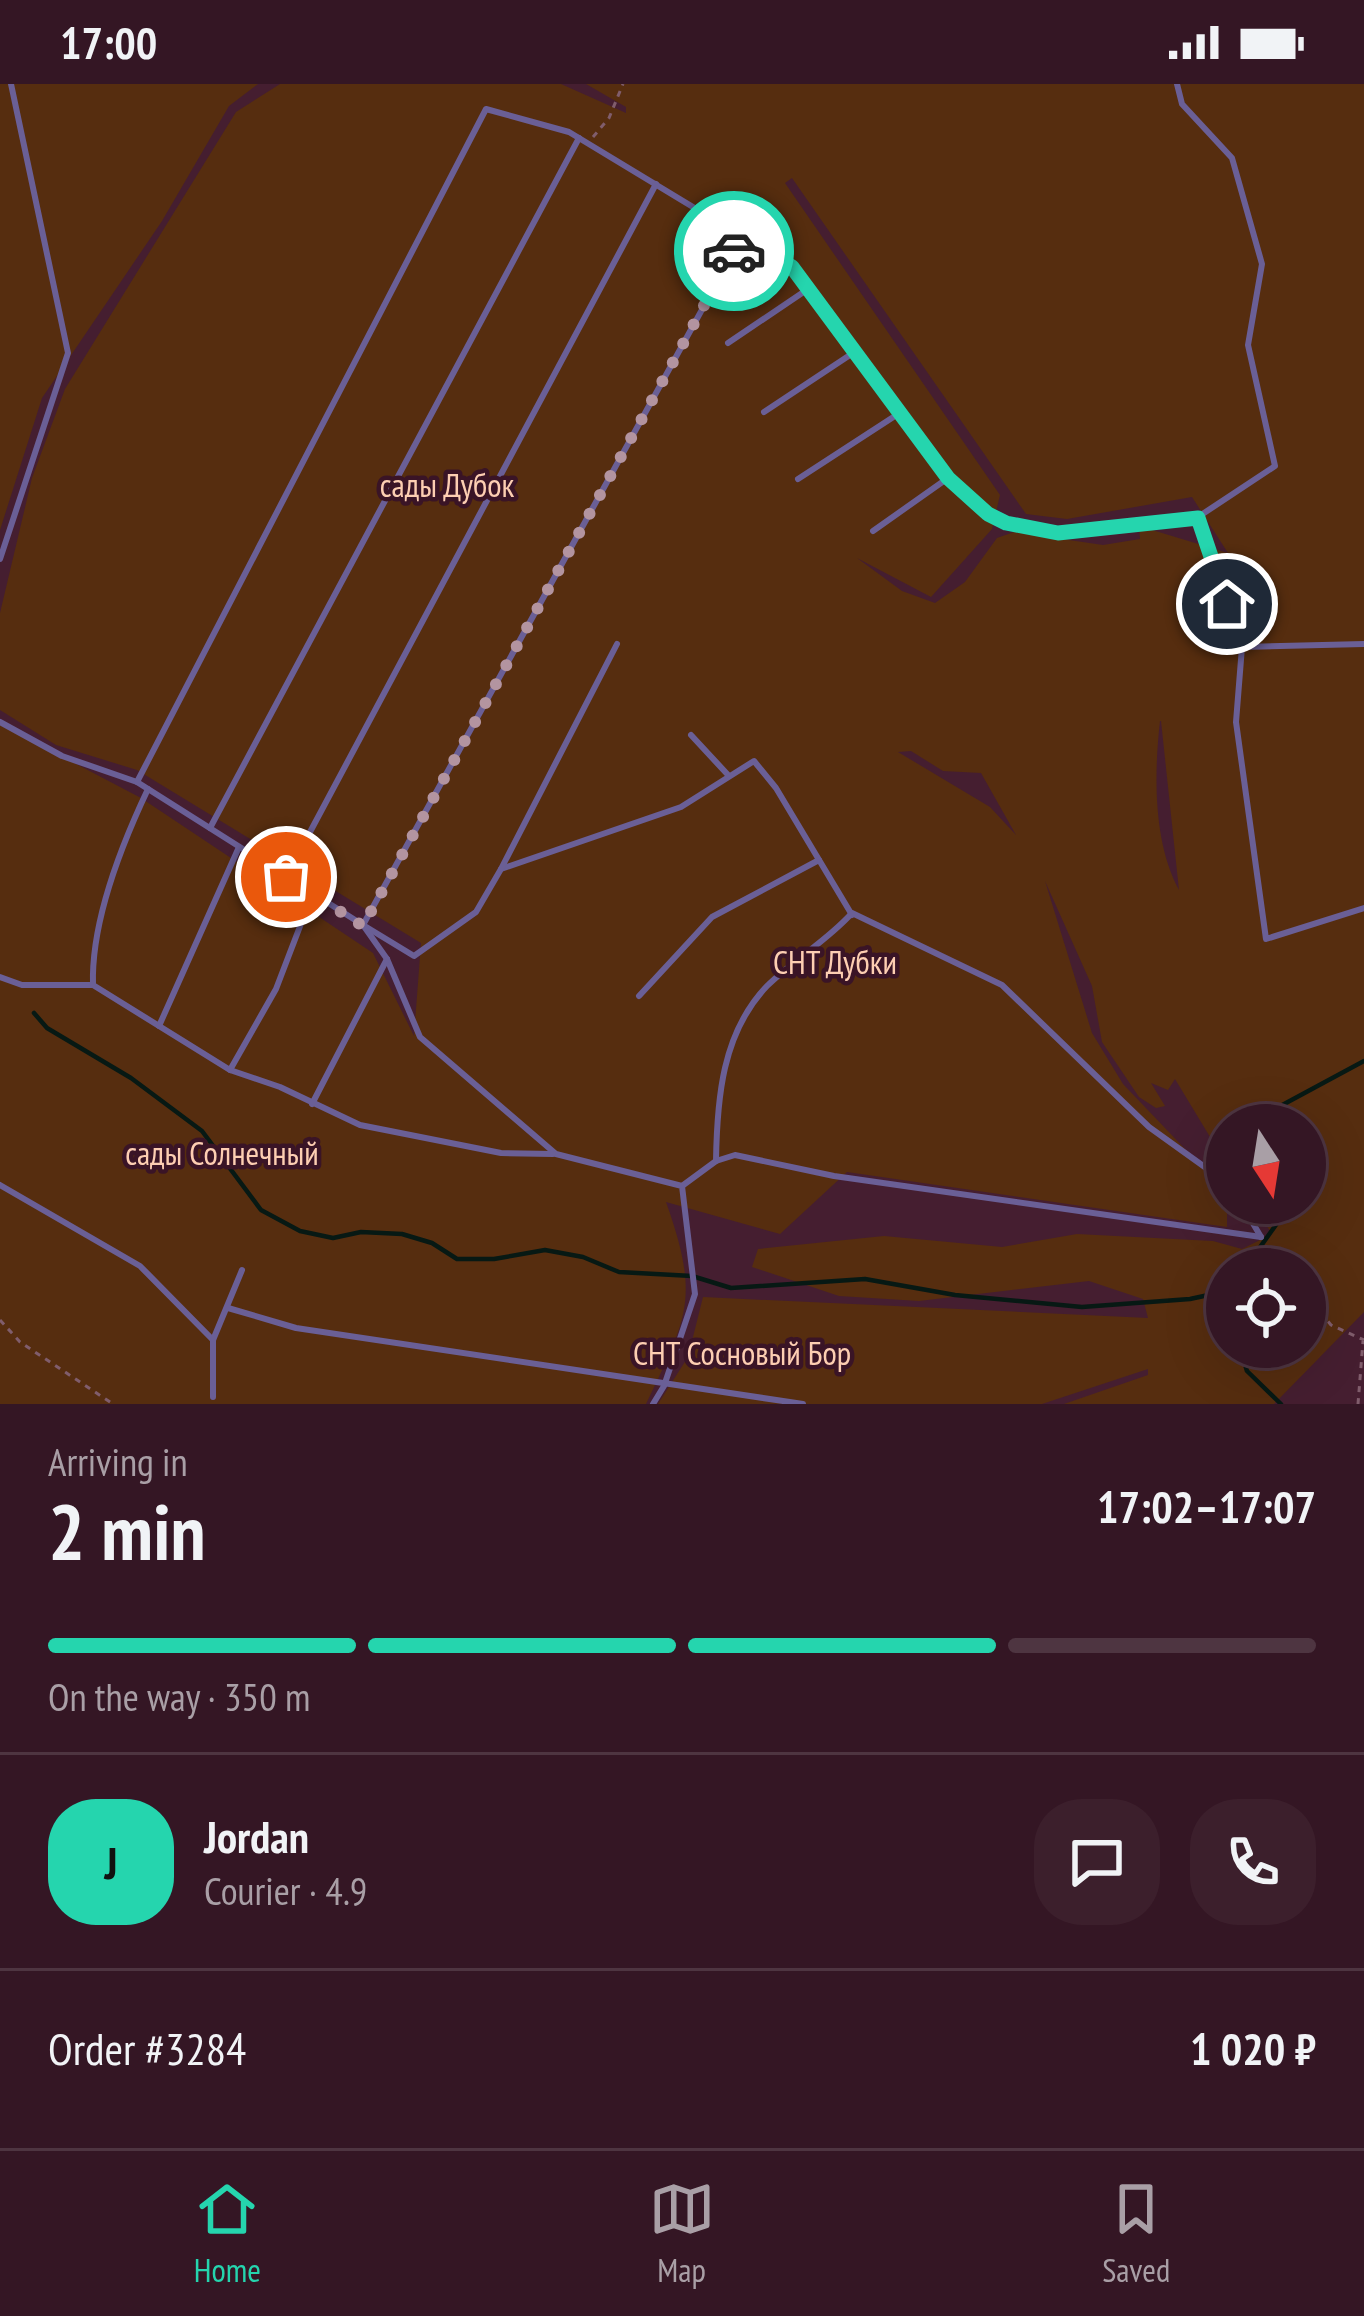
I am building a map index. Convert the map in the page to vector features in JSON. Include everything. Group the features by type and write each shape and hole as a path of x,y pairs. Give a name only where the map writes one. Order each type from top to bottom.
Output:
{"lane":[{"path":"0,559 68,353 11,84"},
{"path":"136,782 486,109 589,143 792,267 948,478 1006,523 1058,533 1198,518 1275,466 1248,345 1262,264 1232,158 1182,104 1177,84"},
{"path":"210,828 579,138"},
{"path":"286,877 656,184"},
{"path":"363,926 742,237"},
{"path":"728,343 808,289"},
{"path":"764,412 853,353"},
{"path":"798,479 898,414"},
{"path":"873,531 948,478"},
{"path":"1198,518 1242,646 1236,722 1266,939 1364,908"},
{"path":"0,722 62,756 136,782 414,956 476,912 617,644"},
{"path":"1242,646 1364,644"},
{"path":"691,735 729,777"},
{"path":"501,868 681,807 754,761 852,915 1002,986 1149,1127 1206,1168"},
{"path":"93,985 92,959 130,828 148,789"},
{"path":"159,1026 239,847"},
{"path":"639,996 712,916 819,860"},
{"path":"230,1070 275,989 313,893"},
{"path":"716,1161 717,1109 735,1027 768,986 852,915"},
{"path":"363,926 387,959 420,1037 556,1154"},
{"path":"312,1104 387,959"},
{"path":"0,977 22,986 93,985 230,1070 410,1138 501,1153 556,1154 682,1186"},
{"path":"682,1186 716,1161 735,1155 834,1176 1261,1237"},
{"path":"0,1186 140,1266 213,1340"},
{"path":"653,1404 664,1386 695,1294 682,1186"},
{"path":"1253,1224 1261,1237"},
{"path":"213,1397 213,1340 242,1270"},
{"path":"228,1308 296,1328 803,1404"}],"path":[{"path":"589,143 609,118 623,84"},
{"path":"1261,1237 1268,1248"},
{"path":"1326,1319 1364,1340 1358,1404"},
{"path":"0,1320 20,1342 112,1404"}],"green space":[{"path":"0,84 258,84 229,106 162,221 42,398 0,530"},
{"path":"280,84 561,84 626,113 626,107 586,84 1364,84 1364,1312 1326,1351 1326,1248 1244,1248 1272,1234 1266,1224 1326,1224 1326,1104 1206,1104 1206,1130 1175,1079 1168,1090 1151,1083 1165,1106 1156,1108 1139,1097 1102,1042 1092,986 1045,881 1092,1033 1123,1084 1206,1171 1206,1224 847,1172 780,1234 666,1202 683,1262 684,1306 672,1349 646,1404 0,1404 0,724 141,798 373,953 414,1036 421,943 137,770 56,745 0,710 0,613 32,478 65,389 236,112","holes":["792,178 1026,514 1067,519 1192,497 1228,553 1139,526 1140,539 1103,545 1014,532 997,538 965,582 935,603 902,591 857,558 931,597 992,529 1000,495 785,183","1161,721 1179,890 1160,829","911,751 943,771 981,773 1016,835 990,807 898,752"]},
{"name":"СНТ Сосновый Бор","path":"1077,1234 1213,1241 1238,1248 1206,1248 1206,1368 1309,1368 1274,1404 1064,1404 1148,1375 1148,1369 1042,1404 658,1404 688,1357 703,1297 1148,1318 1143,1299 1089,1281 919,1301 839,1296 752,1267 758,1249 884,1236 1002,1247"}],"waterway":[{"path":"34,1013 47,1028 131,1078 202,1131 261,1210 300,1231 333,1238 361,1232 402,1234 432,1243 457,1259 494,1259 545,1250 583,1257 619,1272 692,1276 731,1288 865,1279 955,1295 1082,1307 1206,1296"},
{"path":"1284,1104 1364,1061"},
{"path":"1259,1248 1277,1224"},
{"path":"1246,1368 1281,1404"}],"way so far":[{"path":"286,877 363,926 734,251"}],"route":[{"path":"734,251 742,237 792,267 948,478 988,514 1006,523 1058,533 1198,518 1227,604"}],"park label":[{"name":"сады Дубок","path":"447,484"},
{"name":"СНТ Дубки","path":"835,961"},
{"name":"сады Солнечный","path":"222,1152"}]}
